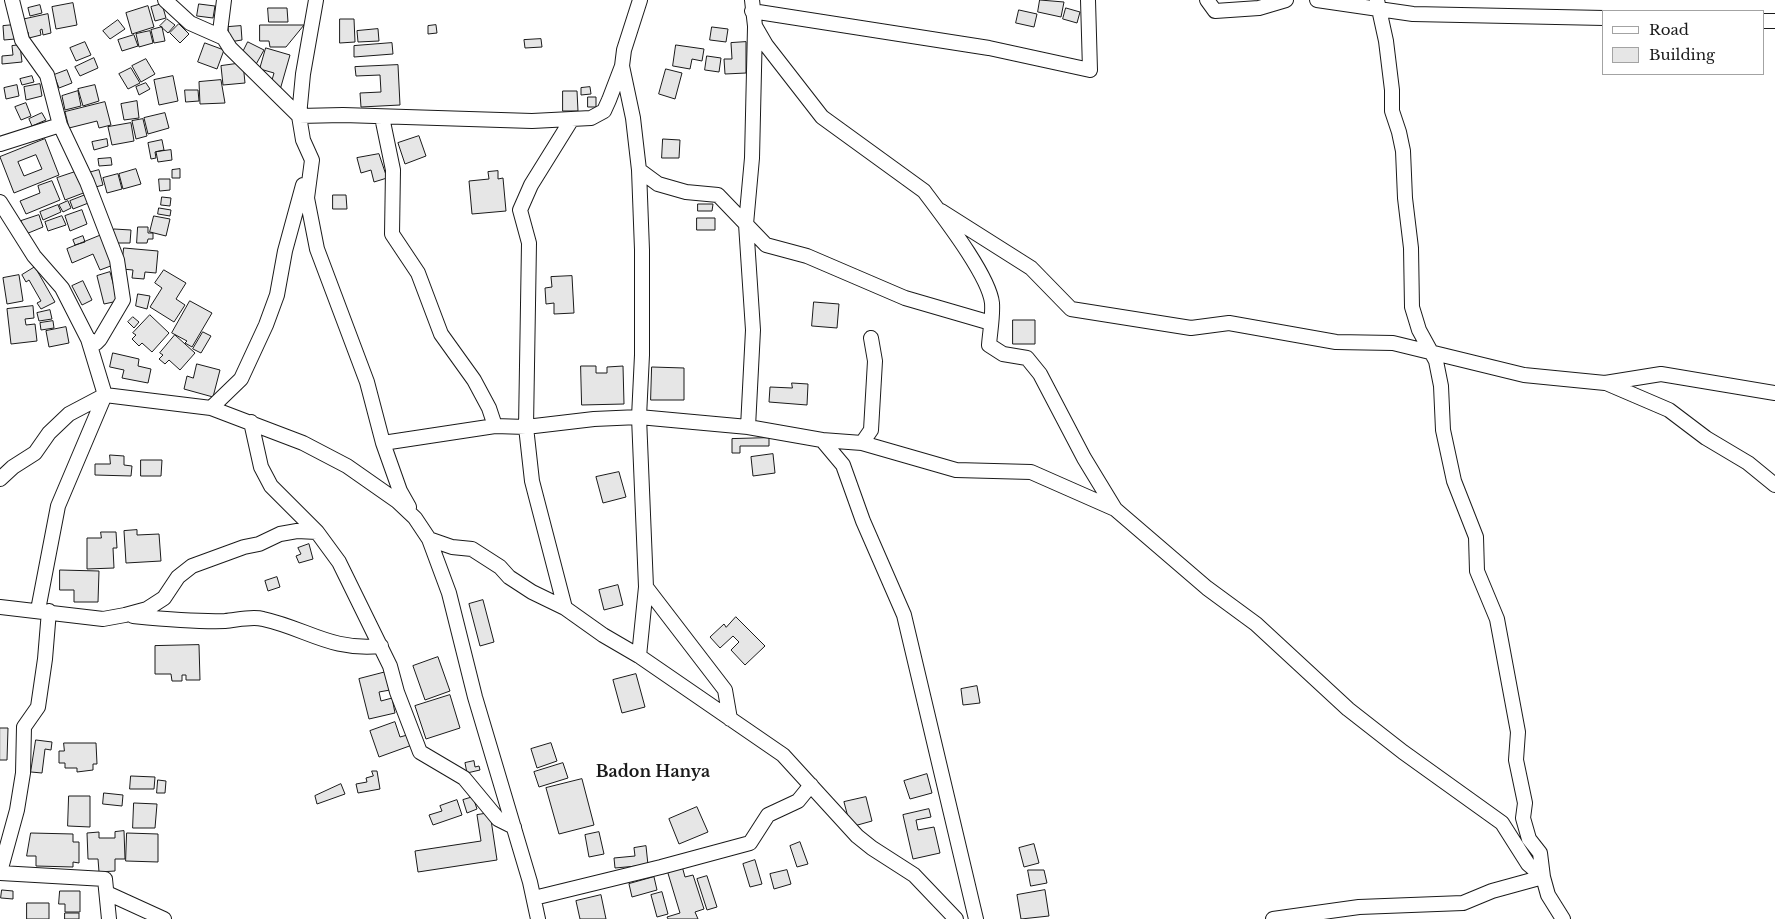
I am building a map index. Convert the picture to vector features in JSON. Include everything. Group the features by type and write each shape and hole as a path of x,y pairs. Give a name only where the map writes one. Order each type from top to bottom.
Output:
{"street":[{"path":"12,0 22,40 47,75 60,125 87,182 117,260 123,300 100,339 96,343 88,339"},
{"path":"165,0 190,23 224,38"},
{"path":"224,0 220,32 230,48 299,116 532,120 591,118 604,111 622,66 624,50 640,0"},
{"path":"316,0 303,74 299,116 303,140 312,160 307,198 317,249 367,382 383,443 400,491 429,539 449,593 475,698 514,827 538,919"},
{"path":"748,428 753,330 746,224 752,158 755,26 752,5 989,48 1090,70 1088,0"},
{"path":"1207,0 1215,11 1259,8 1286,0"},
{"path":"1317,0 1378,5 1413,14 1602,18"},
{"path":"1378,5 1392,90 1392,111 1403,151 1405,198 1411,248 1412,307 1419,330 1436,362 1441,386 1443,430 1454,481 1476,537 1477,570 1497,619 1518,732 1516,760 1525,803 1523,818 1529,839 1540,854 1543,877 1548,894 1563,919"},
{"path":"755,26 766,45 822,117 924,191 981,277 992,302 989,345 1003,354 1027,358 1036,369 1115,509"},
{"path":"622,66 633,118 639,170 642,355 639,417 646,587 639,656"},
{"path":"382,117 393,170 392,234 418,273 441,334 474,380 489,408 495,426"},
{"path":"565,608 532,481 526,427 529,243 520,210 531,185 548,161 572,119"},
{"path":"0,144 60,125"},
{"path":"211,408 241,379 266,325 277,295 294,217 312,160"},
{"path":"639,170 658,184 686,192 718,195 766,245 807,256 905,298 991,323"},
{"path":"936,208 1031,268 1071,310 1191,328 1229,324 1336,342 1393,343 1524,375 1605,383 1661,374 1775,393"},
{"path":"2,210 34,256 62,288 88,339 105,395 58,506 44,610 45,659 38,707 24,726 23,773 17,810 0,872 105,880 109,919"},
{"path":"862,443 871,430 875,361 871,338"},
{"path":"1605,383 1669,410 1706,438 1748,463 1775,485"},
{"path":"0,479 13,467 35,454 49,433 69,414 105,395 211,408 251,422 303,443 347,466 397,501 415,518"},
{"path":"383,443 495,426 526,427 639,417 748,428 822,440 862,443 956,470 1031,472 1115,509 1207,588 1256,624 1348,709 1403,752 1502,823 1528,864 1543,877"},
{"path":"251,422 261,467 271,486 317,532 339,562 390,666 397,692 420,752 464,778 498,818 514,827"},
{"path":"822,440 843,465 863,521 904,615 978,917"},
{"path":"0,607 44,610 103,619 125,615 147,609 164,598 178,577 192,566 244,546 259,544 280,534 297,531 317,532"},
{"path":"429,539 452,547 472,549 500,567 509,577 532,592 565,608 603,635 639,656 783,755 857,836 914,875 956,919"},
{"path":"646,587 725,690 730,719"},
{"path":"125,615 166,620 224,621 261,618 337,645 362,648 381,646"},
{"path":"534,898 670,865 750,843 768,815 798,801 811,785"},
{"path":"1273,919 1359,907 1463,903 1492,891 1543,877"},
{"path":"107,893 164,919"}],"building":[{"path":"1040,0 1064,2 1061,17 1038,12"},
{"path":"73,3 77,25 56,29 52,7"},
{"path":"162,4 166,18 155,21 151,7"},
{"path":"199,4 215,6 213,18 197,16"},
{"path":"40,5 42,13 30,16 28,8"},
{"path":"148,6 154,27 132,34 126,13"},
{"path":"268,8 287,8 288,22 269,22"},
{"path":"1066,8 1080,12 1077,23 1063,19"},
{"path":"1019,10 1037,14 1034,27 1016,23"},
{"path":"48,14 51,33 43,35 42,29 40,30 41,35 29,38 28,32 24,32 21,20"},
{"path":"167,19 175,25 168,33 160,26"},
{"path":"340,19 354,19 355,42 340,43"},
{"path":"118,20 125,29 110,39 103,31"},
{"path":"179,24 189,34 180,43 170,33"},
{"path":"14,25 15,39 4,40 3,26"},
{"path":"260,25 304,25 286,47 270,47 269,41 260,41"},
{"path":"436,25 437,33 428,34 428,26"},
{"path":"241,26 242,40 229,42 228,27"},
{"path":"162,27 165,41 154,43 151,30"},
{"path":"712,27 728,29 726,42 710,40"},
{"path":"378,29 379,41 358,42 357,31"},
{"path":"150,31 153,43 139,47 136,34"},
{"path":"134,35 138,46 122,51 118,40"},
{"path":"541,39 542,47 525,48 524,40"},
{"path":"85,42 91,55 76,61 70,48"},
{"path":"248,42 264,50 254,68 241,56"},
{"path":"746,42 746,73 725,74 724,59 732,59 731,43"},
{"path":"205,43 224,50 217,69 198,62"},
{"path":"392,43 393,54 354,57 354,46"},
{"path":"20,45 22,62 2,64 2,56 13,55 12,46"},
{"path":"676,45 704,49 702,61 692,59 690,69 673,66"},
{"path":"266,48 290,55 280,90 270,87 274,73 260,69"},
{"path":"707,56 721,58 719,72 705,70"},
{"path":"94,58 98,68 80,76 75,67"},
{"path":"146,59 155,74 141,82 132,66"},
{"path":"243,63 245,83 223,85 221,66"},
{"path":"398,65 400,105 361,107 360,93 381,92 380,75 356,76 355,67"},
{"path":"131,68 140,83 128,89 119,74"},
{"path":"666,69 682,73 675,99 659,94"},
{"path":"67,70 72,83 59,88 54,75"},
{"path":"32,76 34,82 22,85 20,79"},
{"path":"173,76 178,101 159,105 154,80"},
{"path":"221,80 225,103 200,104 199,82"},
{"path":"146,83 150,89 139,95 136,87"},
{"path":"40,84 42,96 26,100 24,87"},
{"path":"17,85 19,96 6,99 4,88"},
{"path":"95,85 99,101 83,106 78,89"},
{"path":"590,87 591,94 581,95 581,88"},
{"path":"185,90 198,90 199,101 186,102"},
{"path":"78,91 81,106 65,110 62,96"},
{"path":"563,91 577,91 578,111 563,111"},
{"path":"588,97 596,97 596,107 588,107"},
{"path":"137,101 139,118 124,120 121,104"},
{"path":"105,102 111,125 99,128 97,121 69,128 65,112"},
{"path":"26,103 31,116 21,120 15,107"},
{"path":"42,113 46,120 32,126 29,119"},
{"path":"165,113 169,128 148,134 144,118"},
{"path":"143,119 147,136 136,139 132,121"},
{"path":"131,123 134,141 112,145 108,127"},
{"path":"419,136 426,156 405,164 398,143"},
{"path":"45,139 59,175 14,193 0,157","holes":["36,155 42,169 24,176 18,162"]},
{"path":"107,139 108,146 94,150 92,142"},
{"path":"663,139 680,140 679,158 662,158"},
{"path":"162,140 164,150 155,152 156,158 151,159 148,143"},
{"path":"171,150 172,160 158,162 156,152"},
{"path":"379,154 387,178 374,182 371,170 361,173 357,158"},
{"path":"111,158 112,165 99,166 98,159"},
{"path":"136,169 141,184 123,189 119,174"},
{"path":"180,169 180,178 172,178 172,170"},
{"path":"99,170 103,185 92,188 88,173"},
{"path":"78,171 86,192 65,200 57,178"},
{"path":"498,171 498,179 503,178 506,211 472,214 469,181 489,179 488,172"},
{"path":"118,174 122,189 107,193 103,178"},
{"path":"159,179 170,179 170,190 160,191"},
{"path":"52,181 60,200 26,214 20,201 40,193 38,186"},
{"path":"88,194 91,202 73,209 70,201"},
{"path":"333,195 346,195 347,209 333,209"},
{"path":"162,197 171,198 170,206 161,205"},
{"path":"68,201 71,208 63,212 59,205"},
{"path":"698,204 713,204 712,211 698,211"},
{"path":"58,205 61,212 43,220 40,212"},
{"path":"159,208 171,210 170,216 158,214"},
{"path":"82,210 87,224 70,231 65,216"},
{"path":"39,215 43,227 26,234 21,221"},
{"path":"62,216 66,225 48,231 45,222"},
{"path":"154,216 170,219 166,236 150,232"},
{"path":"697,218 715,218 715,230 697,230"},
{"path":"138,227 148,227 148,233 153,233 153,239 148,239 147,243 137,243"},
{"path":"114,229 131,230 130,243 113,243"},
{"path":"104,234 116,264 100,270 93,254 72,263 67,249"},
{"path":"83,236 85,242 75,245 73,240"},
{"path":"124,248 158,251 156,273 145,272 144,279 132,278 133,270 122,269"},
{"path":"35,267 55,302 41,309 37,303 41,301 29,280 26,282 22,275"},
{"path":"164,270 186,283 176,299 185,305 174,322 150,307 162,288 155,283"},
{"path":"110,272 118,301 104,304 97,276"},
{"path":"19,275 23,301 7,304 3,278"},
{"path":"572,276 574,313 554,314 554,303 546,304 545,288 552,287 551,277"},
{"path":"83,281 92,300 82,305 72,286"},
{"path":"138,294 150,296 147,309 136,306"},
{"path":"190,301 212,313 192,347 185,343 187,341 172,333"},
{"path":"814,302 839,304 837,328 812,326"},
{"path":"33,306 34,318 25,319 26,325 35,324 37,341 11,344 7,309"},
{"path":"50,310 52,319 39,321 37,313"},
{"path":"150,315 169,333 152,352 142,343 139,346 132,339 136,335 133,333"},
{"path":"133,317 139,322 134,328 128,322"},
{"path":"1013,320 1035,320 1035,344 1013,344"},
{"path":"53,321 54,328 41,330 40,323"},
{"path":"66,327 69,343 49,347 46,331"},
{"path":"203,332 211,336 201,353 193,349"},
{"path":"175,335 195,353 180,370 169,360 165,364 159,359 163,355 160,353"},
{"path":"113,353 139,359 138,366 151,369 148,383 122,378 124,370 110,367"},
{"path":"197,364 220,370 213,397 184,389 187,376 193,378"},
{"path":"581,366 596,366 596,373 607,373 607,367 623,366 624,404 582,405"},
{"path":"652,367 684,368 684,400 651,400"},
{"path":"792,383 808,384 807,405 769,402 770,387 792,388"},
{"path":"769,438 769,446 740,446 740,453 732,453 732,439"},
{"path":"773,454 775,473 753,476 751,457"},
{"path":"110,455 124,456 124,465 132,466 131,476 95,475 95,464 110,464"},
{"path":"141,460 162,460 161,476 141,476"},
{"path":"619,472 626,497 603,503 596,477"},
{"path":"137,530 137,535 159,534 161,561 126,563 124,531"},
{"path":"101,532 116,532 117,548 113,548 114,568 87,569 87,538 101,538"},
{"path":"309,544 313,559 299,563 296,556 301,554 298,548"},
{"path":"60,570 99,571 98,602 74,602 74,590 60,590"},
{"path":"277,577 280,587 268,591 265,581"},
{"path":"618,585 623,605 604,610 599,590"},
{"path":"483,600 494,642 480,646 469,604"},
{"path":"736,617 765,646 745,665 731,650 739,642 733,636 720,648 710,637 724,624 726,627"},
{"path":"199,645 200,680 186,680 186,675 182,675 182,681 172,681 171,674 155,674 155,646"},
{"path":"438,657 450,691 425,700 413,666"},
{"path":"386,672 390,690 379,692 381,701 392,698 395,713 369,719 359,679"},
{"path":"636,674 645,707 622,713 613,680"},
{"path":"977,686 980,703 963,705 961,689"},
{"path":"450,695 460,728 426,739 415,706"},
{"path":"395,722 400,737 411,734 415,744 379,757 370,731"},
{"path":"0,728 8,728 7,760 0,760"},
{"path":"36,740 52,742 51,750 45,749 42,773 31,772"},
{"path":"64,743 96,743 97,764 93,764 93,770 77,772 77,768 65,768 65,763 59,763 59,751 64,751"},
{"path":"551,743 557,761 537,768 531,749"},
{"path":"474,761 475,767 479,766 480,770 467,773 465,763"},
{"path":"563,763 568,778 539,787 534,772"},
{"path":"372,771 377,771 380,789 358,793 356,784 367,782 366,778 373,776"},
{"path":"927,774 932,793 910,799 904,781"},
{"path":"131,776 155,777 154,789 130,789"},
{"path":"582,779 594,825 559,834 546,788"},
{"path":"158,780 166,781 165,793 157,793"},
{"path":"341,784 345,794 317,804 315,796"},
{"path":"104,793 123,795 122,806 103,804"},
{"path":"69,796 90,796 90,827 68,826"},
{"path":"473,797 477,809 467,813 463,800"},
{"path":"866,797 872,821 854,826 852,820 849,821 844,802"},
{"path":"457,800 462,815 433,825 429,815 442,811 440,806"},
{"path":"134,803 157,804 155,828 133,828"},
{"path":"697,807 708,832 679,844 669,819"},
{"path":"929,809 931,817 916,820 918,830 934,827 940,853 913,859 903,815"},
{"path":"490,813 497,860 418,872 415,851 481,841 477,815"},
{"path":"124,831 125,859 115,859 115,871 99,872 98,859 88,859 87,833 99,832 99,838 115,838 115,832"},
{"path":"599,832 604,854 589,857 585,835"},
{"path":"31,833 73,834 73,842 79,842 79,863 73,862 73,867 36,866 36,856 27,856"},
{"path":"127,833 158,834 158,862 126,861"},
{"path":"800,842 808,864 797,867 790,846"},
{"path":"1034,844 1039,863 1024,867 1019,848"},
{"path":"646,846 648,865 615,868 614,858 635,856 634,848"},
{"path":"755,860 762,884 750,887 743,864"},
{"path":"682,866 685,877 693,875 704,909 695,912 698,919 668,919 667,917 680,913 667,870"},
{"path":"787,870 791,884 774,889 770,874"},
{"path":"1028,870 1044,870 1047,883 1031,886"},
{"path":"707,876 717,907 707,910 697,879"},
{"path":"654,877 657,890 632,897 629,884"},
{"path":"2,890 13,891 13,899 1,898"},
{"path":"1045,890 1049,916 1021,919 1017,895"},
{"path":"60,891 80,891 80,912 65,912 65,904 59,904"},
{"path":"662,892 668,914 657,917 651,895"},
{"path":"601,895 606,919 580,919 576,901"},
{"path":"27,903 49,903 49,919 27,919"},
{"path":"65,913 79,913 79,919 65,919"}],"district":[{"name":"Badon Hanya","path":"653,772"}]}
